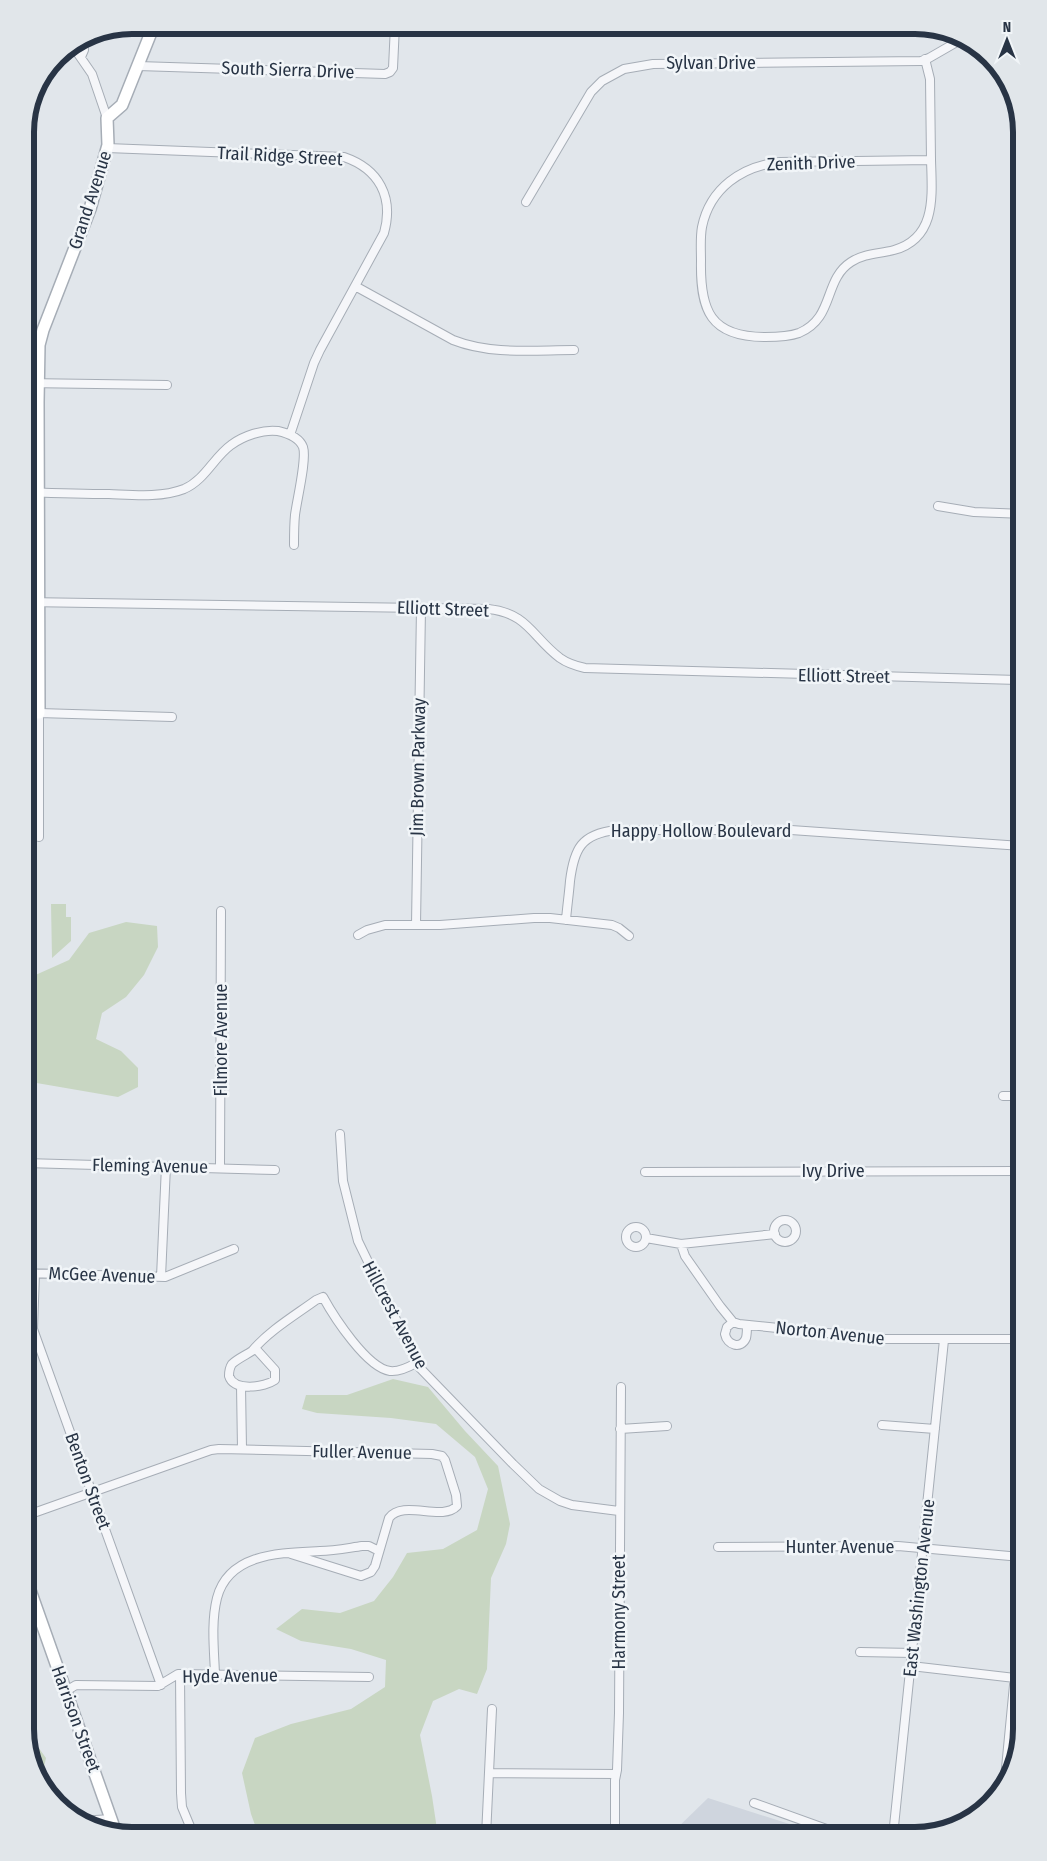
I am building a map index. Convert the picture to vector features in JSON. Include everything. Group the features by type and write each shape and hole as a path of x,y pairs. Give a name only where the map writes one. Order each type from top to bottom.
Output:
{"street":[{"path":"76,51 97,86 107,118 122,105 150,34"},
{"name":"South Sierra Drive","path":"138,66 385,74 393,68 395,34"},
{"name":"Sylvan Drive","path":"526,202 585,100 602,81 624,69 653,64 925,60 956,43"},
{"path":"81,57 83,47"},
{"name":"Zenith Drive","path":"925,60 930,80 932,199 930,214 923,229 916,237 903,246 894,250 866,254 848,263 837,276 824,312 815,322 798,333 784,336 745,336 726,329 713,318 701,292 702,228 705,216 715,197 732,178 756,166 780,162 931,160"},
{"name":"Grand Avenue","path":"39,713 39,345 43,330 87,218 107,148 107,118"},
{"name":"Trail Ridge Street","path":"107,148 344,157 355,161 370,172 378,181 385,196 388,212 384,233 314,363 290,435"},
{"path":"356,286 464,344 488,349 574,350"},
{"path":"34,383 167,385"},
{"path":"34,493 137,495 176,491 192,485 202,477 231,445 255,434 274,431 290,435 300,442 303,447 303,462 295,515 294,545"},
{"path":"938,506 974,512 1013,514"},
{"name":"Elliott Street","path":"34,603 488,609 508,613 526,624 558,657 575,665 591,669 1013,680"},
{"name":"Jim Brown Parkway","path":"416,925 421,608"},
{"path":"34,713 172,716"},
{"path":"39,713 39,837"},
{"name":"Happy Hollow Boulevard","path":"566,920 572,866 578,850 588,838 604,831 791,830 1013,845"},
{"name":"Filmore Avenue","path":"220,1168 221,911"},
{"path":"358,935 376,927 457,924 534,918 612,925 629,936"},
{"path":"1003,1096 1013,1096"},
{"name":"Hillcrest Avenue","path":"340,1134 343,1182 358,1241 416,1363 452,1402 539,1488 560,1501 572,1505 619,1511"},
{"name":"Fleming Avenue","path":"34,1163 275,1170"},
{"path":"161,1277 166,1166"},
{"name":"Ivy Drive","path":"645,1172 1013,1171"},
{"path":"646,1238 681,1244 775,1234"},
{"path":"681,1244 685,1256 720,1306 734,1322 727,1327 725,1334 728,1342 735,1345 743,1342 746,1338 747,1325"},
{"name":"McGee Avenue","path":"34,1273 161,1277 184,1270 234,1248"},
{"path":"255,1348 276,1370 275,1380 266,1384 241,1386 230,1378 232,1364 255,1348 265,1337 316,1300 323,1297 346,1333 376,1365 390,1371 395,1371 416,1363"},
{"name":"Norton Avenue","path":"734,1322 747,1325 885,1339 1013,1339"},
{"name":"Benton Street","path":"34,1332 161,1685"},
{"name":"East Washington Avenue","path":"894,1827 944,1340"},
{"path":"241,1386 242,1449"},
{"name":"Harmony Street","path":"615,1827 619,1713 620,1387"},
{"path":"882,1425 935,1429"},
{"path":"620,1429 667,1426"},
{"name":"Fuller Avenue","path":"34,1513 211,1450 242,1449 432,1454 442,1456 456,1495 457,1506 448,1511 396,1512 389,1518 371,1572 361,1576 291,1554"},
{"path":"214,1674 214,1614 223,1584 234,1571 245,1563 262,1557 362,1546 369,1546 379,1551"},
{"name":"Hunter Avenue","path":"718,1547 898,1546 1013,1557"},
{"name":"Harrison Street","path":"34,1601 113,1825"},
{"path":"860,1652 912,1653"},
{"path":"911,1666 1013,1678"},
{"name":"Hyde Avenue","path":"66,1691 76,1685 161,1685 178,1674 369,1676"},
{"path":"180,1674 181,1793 182,1807 190,1827"},
{"path":"1006,1765 1013,1698"},
{"path":"486,1827 492,1709"},
{"path":"489,1773 616,1774"},
{"path":"754,1803 821,1827"},
{"path":"93,1819 111,1818"}],"shaded area":[{"path":"708,1798 799,1827 678,1827"}],"green space":[{"path":"51,904 66,904 66,917 71,917 71,941 52,958"},
{"path":"126,922 157,926 158,947 144,975 126,997 102,1013 96,1039 121,1051 138,1068 138,1087 118,1097 34,1083 34,976 69,960 89,933"},
{"path":"393,1379 428,1387 498,1466 510,1524 506,1544 491,1578 487,1669 477,1694 459,1689 433,1701 420,1735 437,1827 256,1827 242,1773 255,1738 291,1724 351,1709 385,1687 386,1660 351,1649 301,1641 276,1629 302,1609 340,1613 374,1601 393,1577 407,1553 443,1549 477,1530 488,1489 475,1457 436,1424 391,1418 317,1413 302,1409 306,1395 347,1395"},
{"path":"35,1743 46,1758 43,1771"}]}
